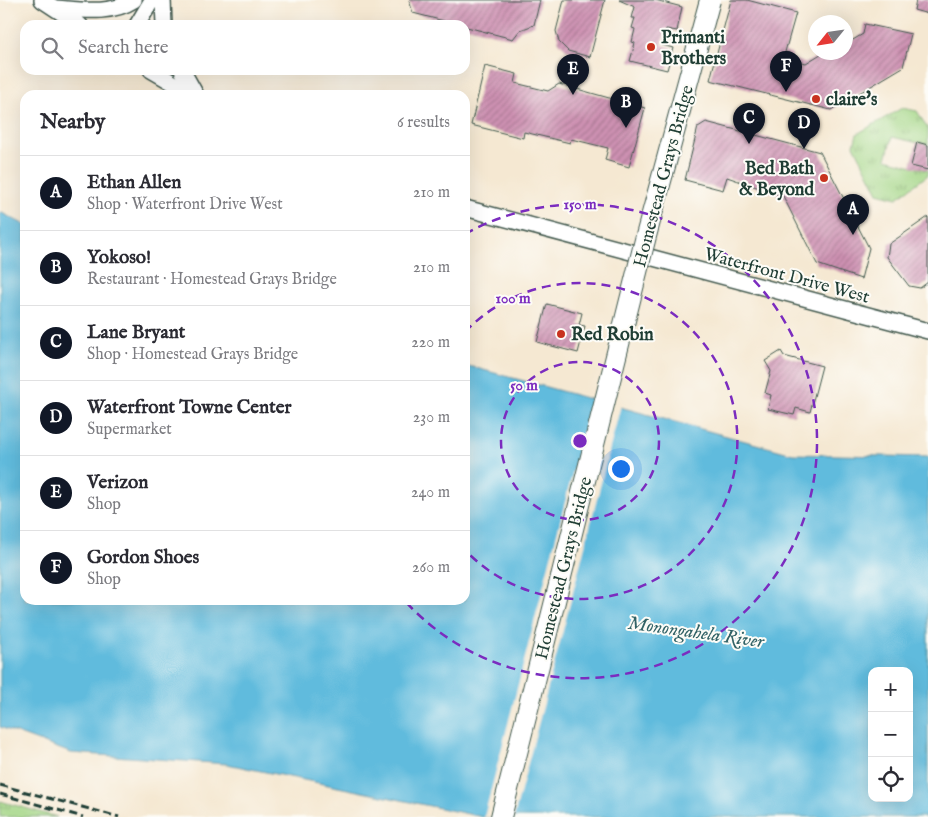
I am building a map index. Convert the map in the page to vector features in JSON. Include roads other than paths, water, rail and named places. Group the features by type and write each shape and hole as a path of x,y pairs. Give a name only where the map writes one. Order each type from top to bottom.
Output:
{"main road":[{"name":"Homestead Grays Bridge","path":"501,817 646,236 710,0"}],"street":[{"path":"42,0 73,20"},
{"path":"55,8 90,11 112,8 134,0"},
{"path":"139,20 152,0"},
{"path":"163,0 164,20"},
{"path":"160,75 186,90"},
{"path":"185,75 192,90"},
{"name":"Waterfront Drive West","path":"470,209 928,331"}],"water":[{"name":"Monongahela River","path":"0,212 20,222 20,605 470,605 470,366 793,454 928,457 928,817 483,817 227,764 71,753 0,727"}],"railway":[{"path":"0,785 119,817"},
{"path":"0,794 83,817"}],"place":[{"name":"Primanti Brothers","path":"651,47"},
{"name":"Gordon Shoes","path":"786,92"},
{"name":"Verizon","path":"573,95"},
{"name":"claire's","path":"816,99"},
{"name":"Yokoso!","path":"626,128"},
{"name":"Lane Bryant","path":"749,144"},
{"name":"Waterfront Towne Center","path":"804,149"},
{"name":"Bed Bath & Beyond","path":"824,178"},
{"name":"Ethan Allen","path":"853,235"},
{"name":"Red Robin","path":"561,334"}]}
